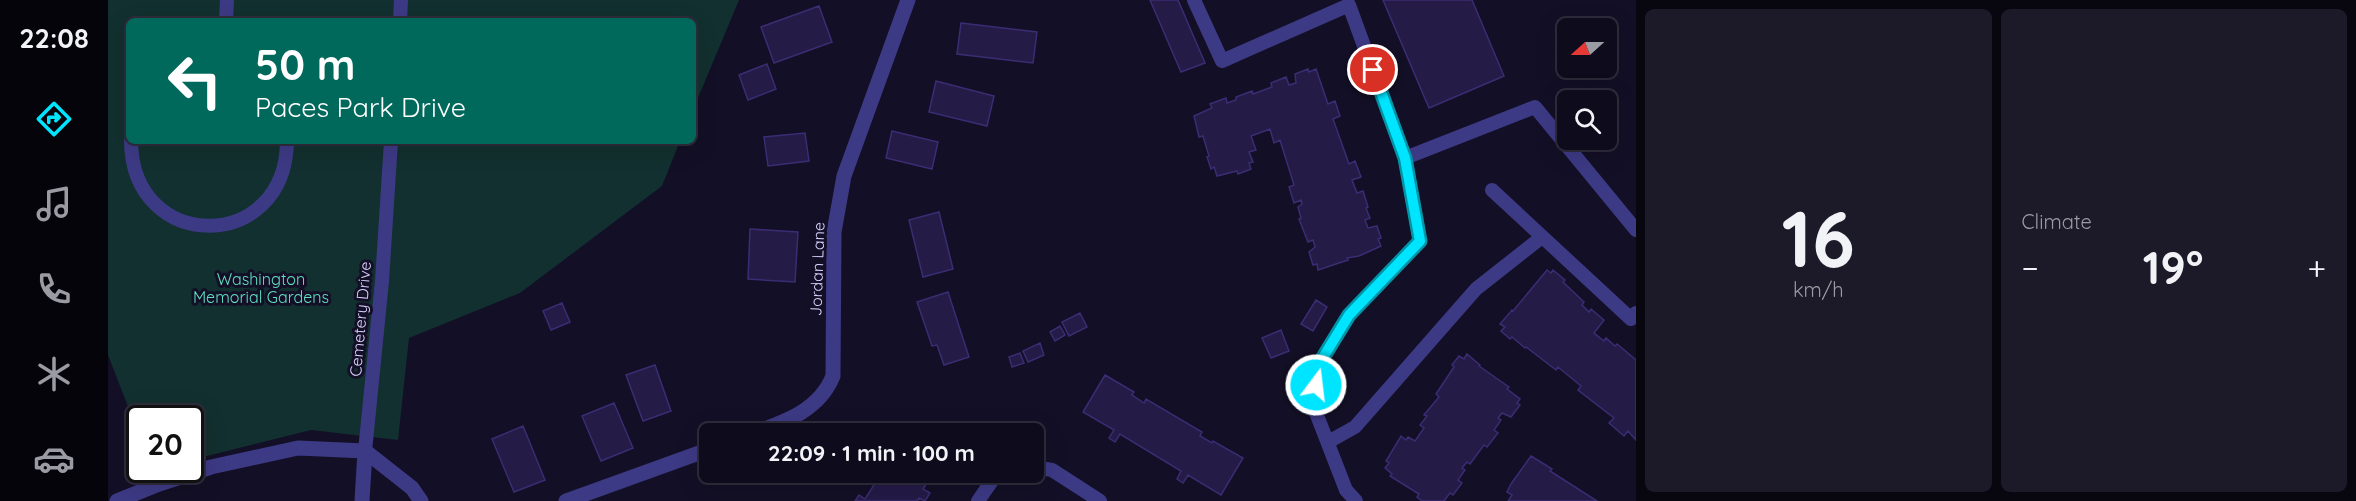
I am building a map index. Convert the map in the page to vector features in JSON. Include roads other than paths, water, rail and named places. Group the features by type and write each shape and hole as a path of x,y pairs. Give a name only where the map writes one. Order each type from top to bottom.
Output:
{"street":[{"name":"Jordan Lane","path":"781,423 819,401 833,376 834,232 844,176 908,0"},
{"path":"117,501 211,467 298,448 366,451 412,488 421,501"},
{"name":"Cemetery Drive","path":"362,501 366,451"},
{"path":"566,501 699,453"}],"lane":[{"path":"226,18 227,0"},
{"path":"400,18 401,0"},
{"path":"1194,0 1222,61 1349,5 1405,158 1420,241 1349,315 1319,364 1313,405 1346,490 1356,501"},
{"path":"1405,158 1535,107 1636,230"},
{"path":"131,144 131,160 139,184 154,204 174,219 198,226 223,226 246,218 265,203 280,183 287,160 287,144"},
{"name":"Cemetery Drive","path":"366,451 392,144"},
{"path":"1492,190 1631,319 1636,314"},
{"path":"1328,442 1355,427 1476,289 1542,237"},
{"path":"1044,469 1052,470 1100,501"},
{"path":"978,501 990,483"}],"park label":[{"name":"Washington Memorial Gardens","path":"261,288"}]}
